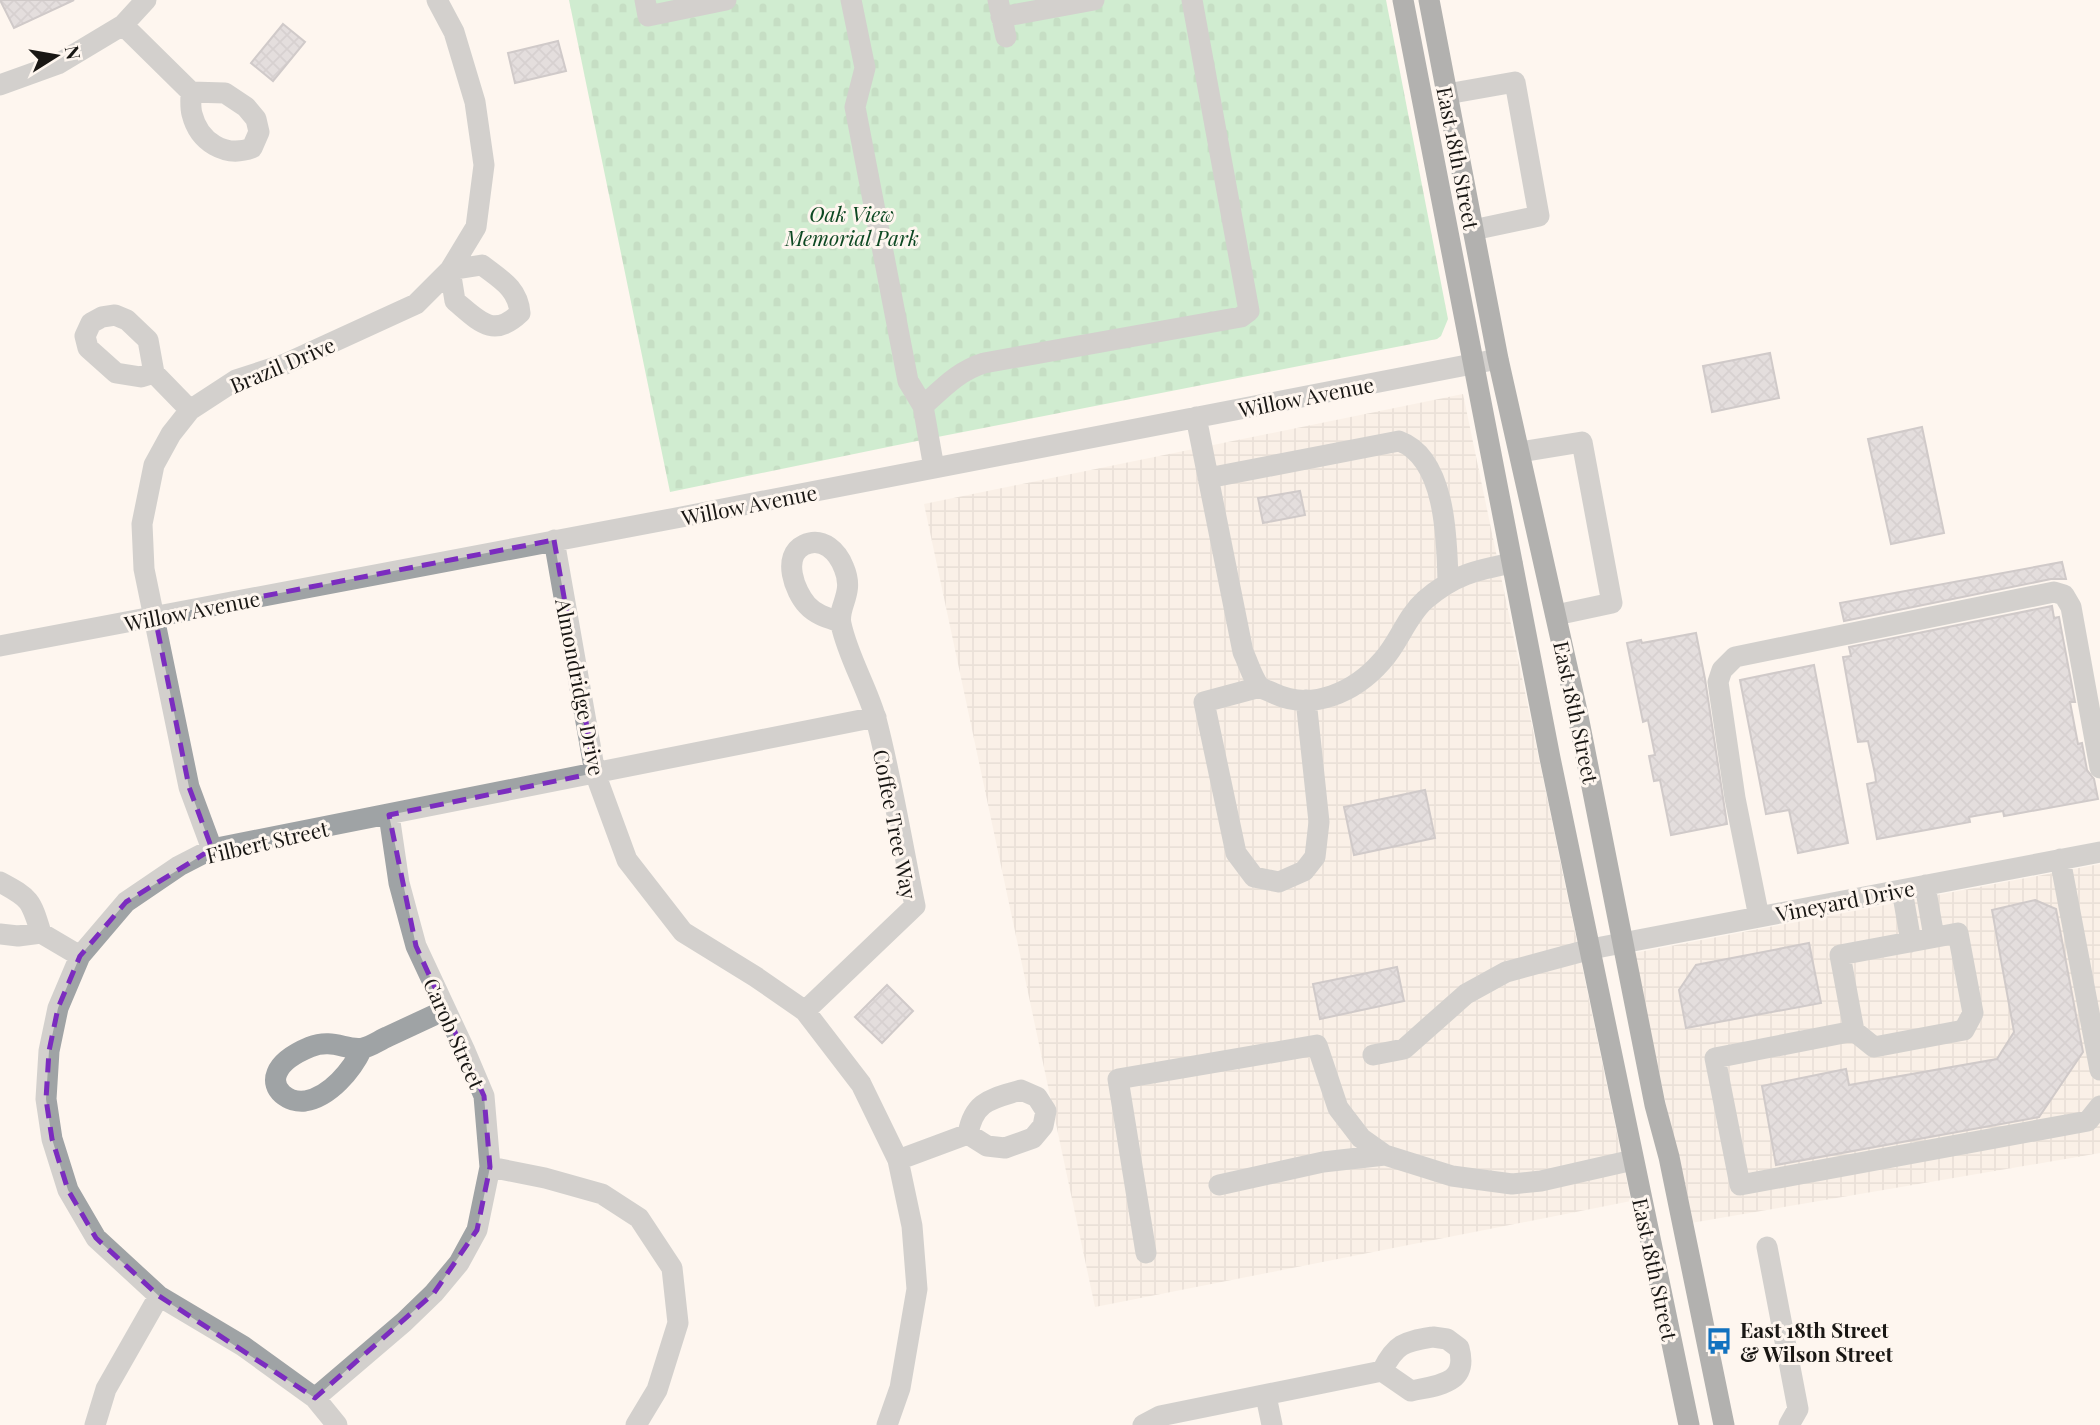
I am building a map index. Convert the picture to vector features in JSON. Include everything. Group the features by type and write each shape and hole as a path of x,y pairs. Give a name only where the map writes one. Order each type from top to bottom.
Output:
{"main road":[{"name":"East 18th Street","path":"1403,0 1550,758 1689,1425"},
{"name":"East 18th Street","path":"1429,0 1498,359 1556,615 1655,1105 1669,1157 1724,1425"}],"street":[{"path":"0,85 58,64 123,25 146,0"},
{"name":"Brazil Drive","path":"212,849 189,787 144,569 142,524 154,466 171,435 190,410 236,380 285,364 416,304 450,270 476,227 484,165 475,102 454,32 437,0"},
{"path":"645,0 648,16 726,0"},
{"path":"851,0 865,68 855,107 908,381 923,406 934,468"},
{"path":"1002,18 1094,0"},
{"path":"923,406 957,375 976,365 1241,317 1249,311 1192,0"},
{"path":"123,25 191,92"},
{"path":"1447,94 1515,82 1539,216 1473,230"},
{"name":"Willow Avenue","path":"0,646 1498,359"},
{"path":"153,373 190,410"},
{"path":"1196,417 1243,652 1260,687 1287,700 1324,699 1359,684 1384,660 1404,625 1422,603 1448,582 1472,571 1512,563"},
{"path":"1208,478 1399,441 1409,444 1419,453 1433,479 1442,505 1447,532 1448,582"},
{"path":"1520,452 1582,442 1612,603 1556,615"},
{"name":"Almondridge Drive","path":"554,540 596,773 627,860 683,932 805,1011 862,1084 898,1160 912,1226 917,1289 900,1388 887,1425"},
{"path":"1759,917 1735,798 1718,682 1722,670 1735,657 2054,592 2064,595 2071,607 2099,757"},
{"path":"840,622 876,718"},
{"path":"1260,687 1205,702 1236,853 1254,877 1279,882 1304,871 1315,857 1320,822 1306,700"},
{"name":"Filbert Street","path":"337,1425 315,1398 243,1346 159,1296 96,1238 68,1190 52,1139 46,1098 49,1051 58,1008 80,956 126,902 179,866 212,849 876,718"},
{"name":"Coffee Tree Way","path":"805,1011 915,906 876,718"},
{"name":"Carob Street","path":"315,1398 404,1322 434,1293 459,1263 477,1230 490,1167 484,1096 466,1051 416,946 399,883 389,815"},
{"name":"Vineyard Drive","path":"1373,1055 1404,1049 1466,994 1506,972 1624,942 2100,852"},
{"path":"2060,859 2100,1070"},
{"path":"0,882 24,895 34,908 41,933"},
{"path":"1925,885 1934,937"},
{"path":"1902,890 1911,942"},
{"path":"0,934 18,936 41,933 80,956"},
{"path":"1958,933 1973,1013 1964,1030 1874,1047 1854,1031 1840,955 1934,937 1958,933"},
{"path":"362,1049 445,1010"},
{"path":"1854,1031 1715,1058 1740,1185 2088,1121 2100,1106"},
{"path":"1146,1253 1118,1079 1317,1045 1338,1108 1361,1138 1385,1155 1452,1176 1512,1184 1541,1181 1633,1160"},
{"path":"898,1160 968,1134"},
{"path":"1219,1185 1323,1163 1385,1155"},
{"path":"490,1167 545,1178 602,1194 639,1218 672,1268 678,1323 657,1390 636,1425"},
{"path":"1767,1247 1798,1409 1789,1425"},
{"path":"95,1425 106,1389 159,1296"},
{"path":"1143,1425 1160,1416 1382,1371"},
{"path":"1266,1396 1272,1425"}],"highlighted area":[{"path":"554,540 595,773 389,815 416,946 484,1096 490,1167 477,1230 434,1293 315,1398 159,1296 96,1238 68,1190 52,1139 46,1099 49,1051 58,1008 80,956 126,902 212,849 189,787 155,617"}],"shaded area":[{"path":"1463,394 1631,1201 1095,1307 924,504"},
{"path":"2100,864 2100,1153 1691,1223 1634,953"}],"green space":[{"name":"Oak View Memorial Park","path":"569,0 1386,0 1448,319 1437,339 670,492"}],"building":[{"path":"0,0 74,0 14,28"},
{"path":"283,24 305,42 273,81 251,63"},
{"path":"558,41 566,71 515,83 508,53"},
{"path":"1770,353 1779,398 1712,412 1703,366"},
{"path":"1922,427 1944,533 1891,544 1868,439"},
{"path":"1300,491 1305,515 1263,523 1258,498"},
{"path":"2062,562 2066,579 2051,579 1844,621 1840,603"},
{"path":"2052,606 2054,618 2059,617 2075,702 2070,702 2078,744 2082,743 2087,770 2094,779 2098,799 2004,816 2003,811 1969,817 1970,822 1877,839 1867,784 1876,782 1875,774 1868,741 1858,742 1843,657 1851,656 1849,647"},
{"path":"1696,633 1727,824 1671,835 1660,780 1654,781 1649,756 1655,755 1648,720 1643,722 1627,643 1641,640 1642,643"},
{"path":"1814,665 1848,843 1798,853 1789,810 1766,814 1740,680"},
{"path":"1425,790 1435,838 1354,855 1344,807"},
{"path":"2035,900 2056,909 2083,1052 2039,1117 1776,1165 1762,1086 1846,1069 1849,1085 1997,1059 2014,1032 1992,910"},
{"path":"1809,943 1821,1003 1686,1028 1679,990 1696,965"},
{"path":"1397,967 1404,1001 1320,1019 1313,984"},
{"path":"887,985 913,1011 882,1043 855,1017"}],"place":[{"name":"East 18th Street & Wilson Street","path":"1719,1341"}]}
